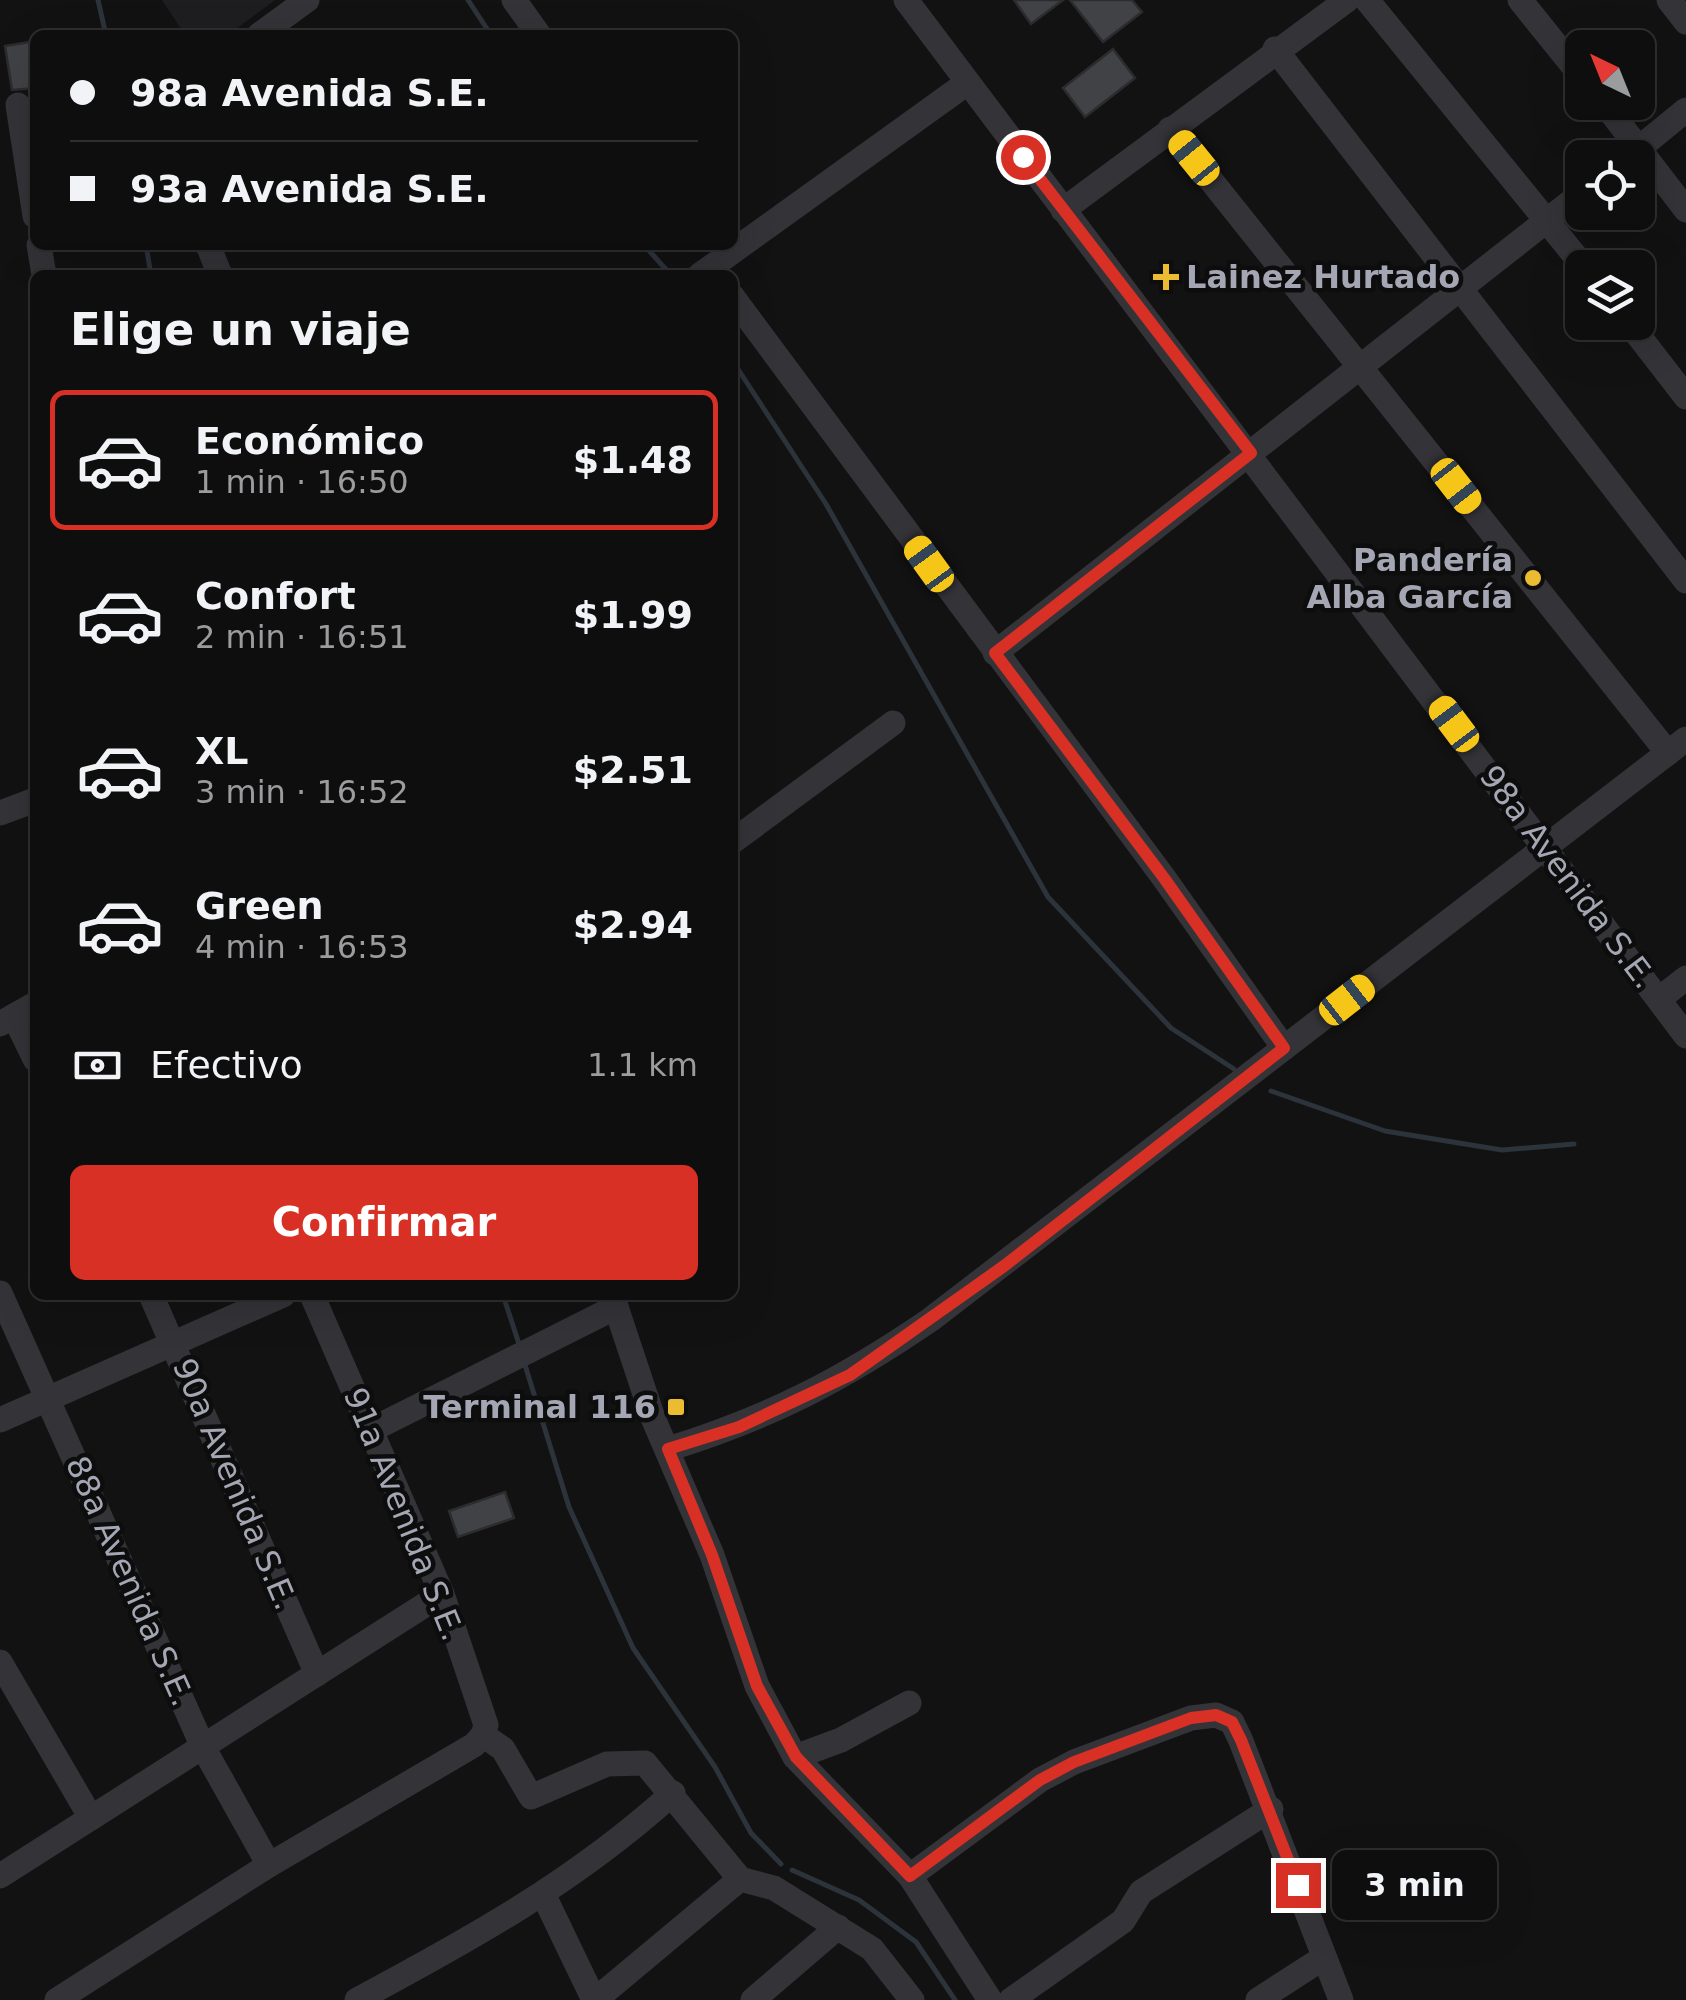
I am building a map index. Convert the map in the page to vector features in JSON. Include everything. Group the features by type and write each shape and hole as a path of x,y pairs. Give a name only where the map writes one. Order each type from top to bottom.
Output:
{"street":[{"path":"266,30 307,0"},
{"path":"514,0 536,30"},
{"name":"98a Avenida S.E.","path":"906,0 1251,453 1686,1036"},
{"path":"1063,210 1275,49 1347,0"},
{"path":"1367,0 1570,250"},
{"path":"1520,0 1565,57"},
{"path":"1669,0 1686,22"},
{"path":"1275,49 1686,581"},
{"path":"712,270 968,83"},
{"path":"18,105 30,183"},
{"path":"1648,140 1686,110"},
{"path":"668,1449 739,1427 850,1375 1004,1266 1677,746 1170,128"},
{"path":"1655,176 1686,210"},
{"path":"995,653 1565,206"},
{"path":"738,304 1164,878 1284,1048"},
{"path":"1642,340 1686,397"},
{"path":"738,838 893,723"},
{"path":"0,813 30,802"},
{"path":"1658,999 1686,978"},
{"path":"16,1015 30,1047"},
{"name":"88a Avenida S.E.","path":"0,1293 6,1321 50,1398 203,1747 269,1864"},
{"name":"90a Avenida S.E.","path":"153,1300 317,1674"},
{"path":"0,1420 272,1300"},
{"name":"91a Avenida S.E.","path":"314,1300 442,1594 486,1725 482,1735"},
{"path":"371,1430 614,1301 653,1418 712,1555 757,1686 796,1757 910,1876 990,2000"},
{"path":"0,1876 442,1594"},
{"path":"0,1662 91,1818"},
{"path":"796,1757 841,1740 909,1703"},
{"path":"910,1876 1040,1780 1074,1762 1191,1718 1216,1715 1232,1722 1241,1740 1342,2000"},
{"path":"57,2000 269,1864 474,1745 482,1735 503,1749 531,1797 607,1764 646,1763 740,1878 774,1888 872,1949 912,2000"},
{"path":"357,2000 544,1896 627,1835 673,1793"},
{"path":"1011,2000 1124,1921 1141,1892 1271,1809"},
{"path":"544,1896 594,2000 740,1878"},
{"path":"753,2000 838,1927"},
{"path":"1258,2000 1323,1958"}],"shaded area":[{"path":"162,0 275,0 235,30 182,30"}],"building":[{"path":"1014,0 1063,0 1031,24"},
{"path":"1070,0 1132,0 1142,12 1103,42"},
{"path":"30,42 30,88 12,90 5,46"},
{"path":"1113,49 1135,78 1085,117 1063,88"},
{"path":"505,1492 514,1518 458,1537 449,1511"}],"waterway":[{"path":"98,0 105,30"},
{"path":"468,0 488,30"},
{"path":"147,250 150,270"},
{"path":"648,250 666,270"},
{"path":"738,369 826,504 1048,897 1171,1028 1234,1069"},
{"path":"1271,1091 1385,1131 1502,1150 1574,1144"},
{"path":"505,1300 519,1344"},
{"path":"525,1365 569,1507 633,1648 715,1767 751,1833 781,1864"},
{"path":"792,1870 859,1900 916,1942 955,2000"}],"place":[{"name":"Lainez Hurtado","path":"1166,277"},
{"name":"Pandería Alba García","path":"1533,578"},
{"name":"Terminal 116","path":"676,1407"}],"route":[{"path":"1023,157 1251,453 995,653 1164,878 1284,1048 1004,1266 850,1375 739,1427 668,1449 712,1555 757,1686 796,1757 910,1876 1040,1780 1074,1762 1191,1718 1216,1715 1232,1722 1241,1740 1298,1885"}]}
